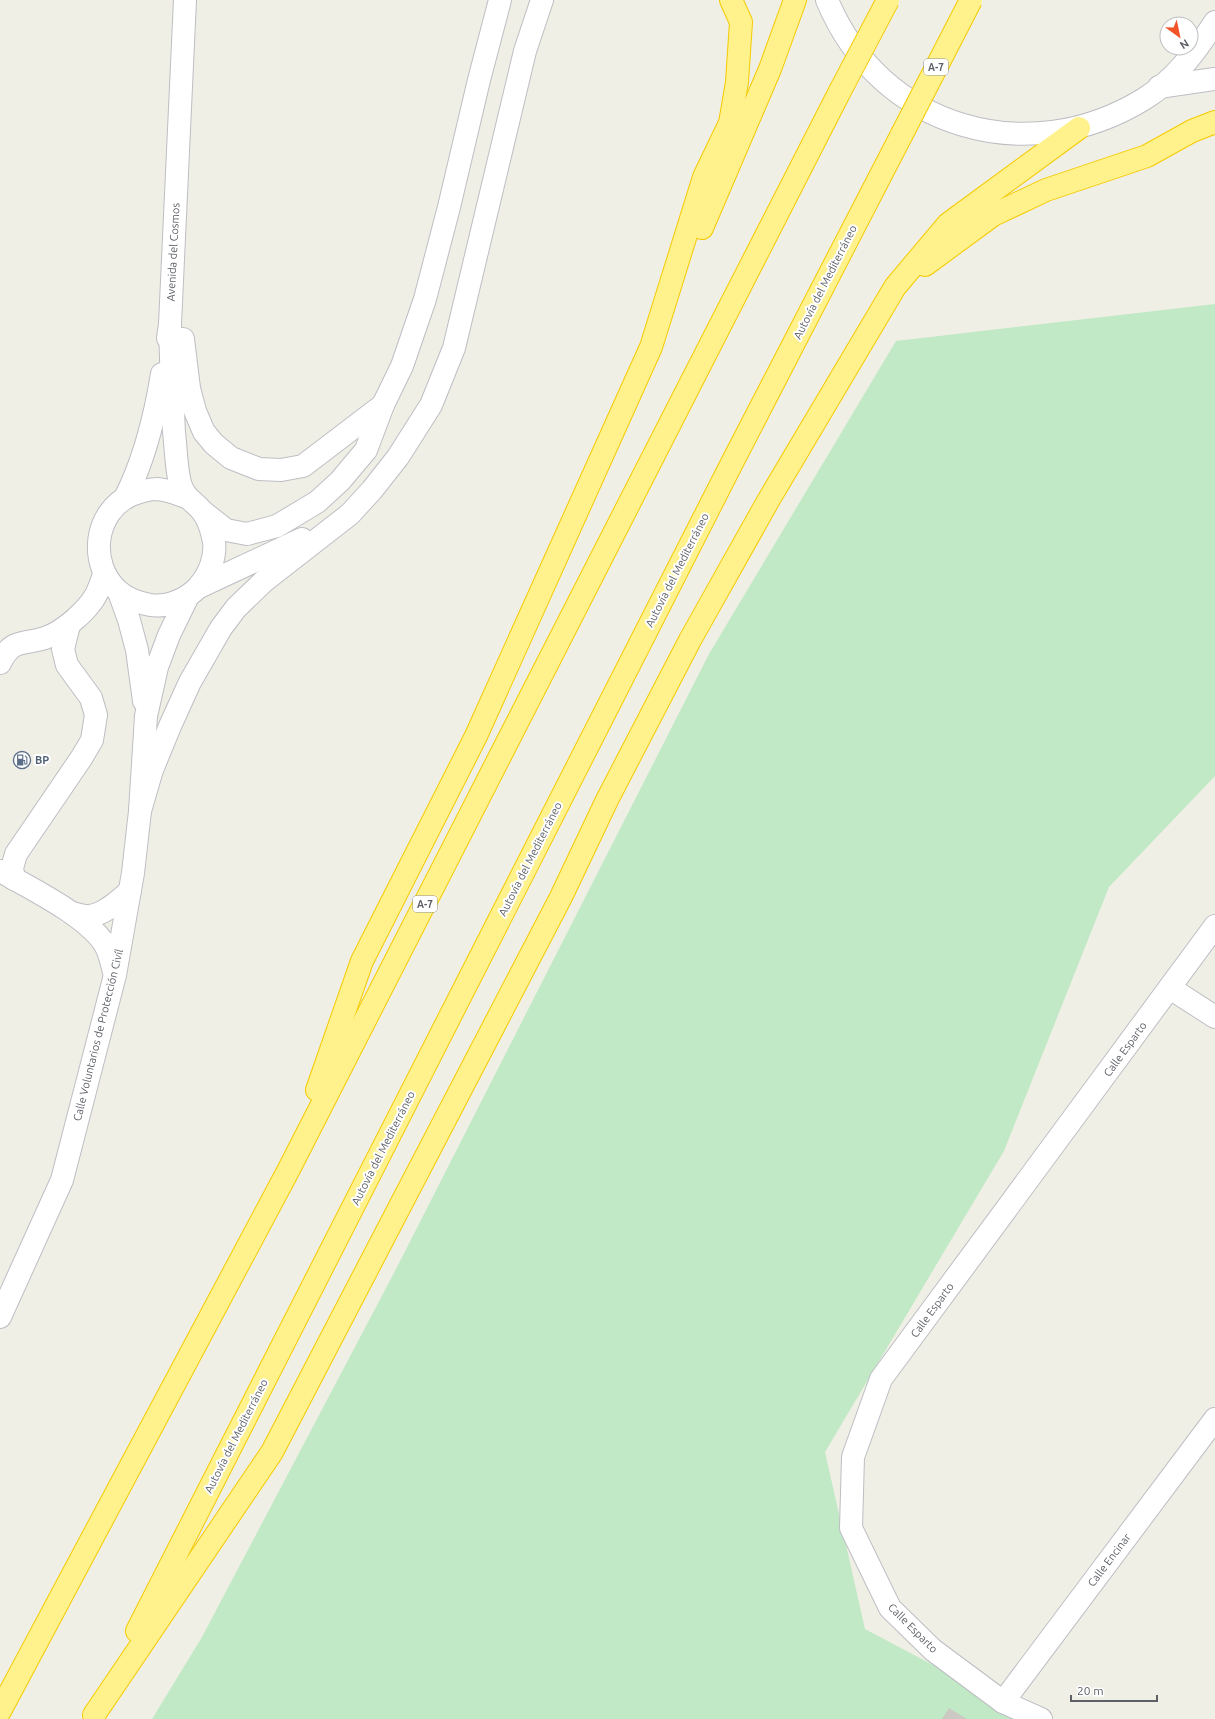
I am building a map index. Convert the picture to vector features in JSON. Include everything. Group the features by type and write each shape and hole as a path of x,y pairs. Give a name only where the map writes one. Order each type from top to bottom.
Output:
{"highway":[{"path":"651,347 704,178 730,123 737,82 741,22 731,0"},
{"path":"288,1171 362,961 476,736 651,347 770,69 795,0"},
{"name":"A-7","path":"0,1711 288,1171 840,91 888,0"},
{"name":"Autovía del Mediterráneo","path":"92,1717 726,473 971,0"},
{"path":"895,287 993,215 1046,190 1147,156 1192,131 1215,122"},
{"path":"92,1717 272,1452 557,904 607,800 690,640 768,501 895,287 948,224 1079,128"}],"street":[{"name":"Avenida del Cosmos","path":"125,498 139,469 149,438 158,399 170,324 185,0"},
{"path":"326,532 306,537 193,592 176,602 156,606 136,602 119,592 104,575 99,559 98,541 103,524 112,510 125,498 140,491 156,489 171,491 186,497 226,530 246,534 277,526 317,502 340,482 366,450 383,405 402,366 425,299 500,0"},
{"path":"140,811 152,770 170,726 190,682 221,628 236,608 264,581 350,514 372,490 398,457 431,405 454,348 525,51 542,0"},
{"path":"827,0 833,16 852,47 876,74 904,98 936,115 970,128 1006,134 1043,134 1079,128 1113,115 1145,98 1174,76 1197,50 1215,22"},
{"path":"1159,87 1215,79"},
{"path":"173,265 178,286 189,388 195,411 204,432 214,444 231,458 259,469 282,470 303,466 383,405"},
{"path":"170,324 171,386 176,456 180,484 186,497"},
{"path":"193,592 207,576 213,560 214,544 211,527 203,512"},
{"path":"0,662 6,650 23,642 46,638 69,625 95,596 104,575"},
{"name":"Calle Voluntarios de Protección Civíl","path":"119,592 129,620 137,650 146,716"},
{"name":"Calle Voluntarios de Protección Civíl","path":"0,1317 62,1180 115,975 130,891 140,811 146,716 157,667 169,635 193,592"},
{"path":"69,625 63,649 67,665 91,698 96,715 92,740 16,854 12,868 7,875 72,913 103,942 109,953 115,975"},
{"path":"72,913 89,916 105,910 116,904 130,891"},
{"name":"Calle Esparto","path":"1041,1719 1003,1702 933,1650 890,1608 851,1528 853,1457 881,1378 1215,926"},
{"path":"1170,988 1215,1017"},
{"name":"Calle Encinar","path":"1003,1702 1215,1419"}],"green space":[{"path":"1215,304 1215,776 1109,887 1004,1151 825,1452 865,1629 1003,1702 1019,1719 152,1719 202,1637 395,1271 709,654 896,341"}],"building":[{"path":"949,1708 967,1719 942,1719"}],"place":[{"name":"BP","path":"22,760"}]}
